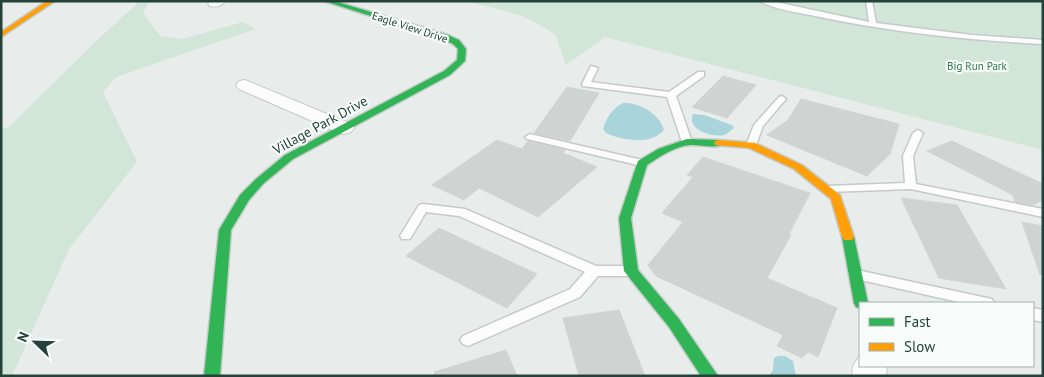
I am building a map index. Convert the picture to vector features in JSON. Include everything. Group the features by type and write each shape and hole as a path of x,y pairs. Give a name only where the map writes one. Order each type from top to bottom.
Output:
{"street":[{"path":"1,35 52,1"},
{"name":"Eagle View Drive","path":"327,1 445,37 456,42 462,49"},
{"name":"Village Park Drive","path":"212,376 225,230 235,210 248,192 272,170 296,153 447,73 461,61 462,49"},
{"path":"245,85 344,128"},
{"path":"710,376 674,323 631,271 625,218 642,163 662,151 686,142 751,145 798,167 836,198 844,219 861,302"}],"lane":[{"path":"763,1 817,15 873,25 956,36 1043,42"},
{"path":"869,1 873,25"},
{"path":"594,68 586,84 671,95 701,74"},
{"path":"671,95 686,142"},
{"path":"751,145 759,126 782,99"},
{"path":"911,186 908,156 918,133"},
{"path":"530,137 642,163"},
{"path":"825,189 911,186 1043,213"},
{"path":"406,236 423,208 461,212 594,271 631,271"},
{"path":"468,340 575,293 594,271"},
{"path":"856,275 982,302"}],"green space":[{"path":"140,1 150,1 143,13 160,36 182,39 243,22 256,29 116,77 103,92 137,162 69,249 12,376 1,376 1,128 8,128 95,42"},
{"name":"Big Run Park","path":"467,1 1043,1 1043,150 605,37 566,65 555,34 523,16"}],"water":[{"path":"623,103 629,103 648,110 662,124 664,130 658,135 644,140 620,138 606,133 603,129 608,117"},
{"path":"693,114 704,115 732,125 734,128 724,135 707,134 693,124"},
{"path":"785,356 793,361 796,376 769,376 773,370 774,358"}],"building":[{"path":"723,76 756,85 727,118 692,107"},
{"path":"567,87 599,93 570,141 534,133"},
{"path":"801,99 899,124 890,154 867,176 767,135 788,120"},
{"path":"497,140 522,149 528,141 565,150 563,153 597,167 538,217 479,188 464,200 432,185"},
{"path":"952,141 1043,184 1043,200 1033,205 1015,202 1013,195 927,151"},
{"path":"703,157 810,193 789,234 791,235 767,278 837,308 818,357 808,352 802,358 777,346 783,335 656,276 649,267 648,265 683,222 662,213 693,177 687,175"},
{"path":"901,198 957,205 1006,289 939,278"},
{"path":"1022,222 1043,226 1043,274 1040,275"},
{"path":"439,228 537,274 507,308 406,256"},
{"path":"619,310 645,376 579,376 563,318"},
{"path":"506,350 517,376 435,376 434,372"}],"traffic: fast":[{"path":"212,376 225,230 244,198 260,181 289,157 447,73 461,61 462,49 456,42 445,37 327,1"},
{"path":"710,376 674,323 631,271 625,218 642,163 662,151 687,142 719,143"},
{"path":"848,237 861,302"}],"traffic: slow":[{"path":"1,35 52,1"},
{"path":"719,143 751,145 798,167 836,198 848,237"}]}
